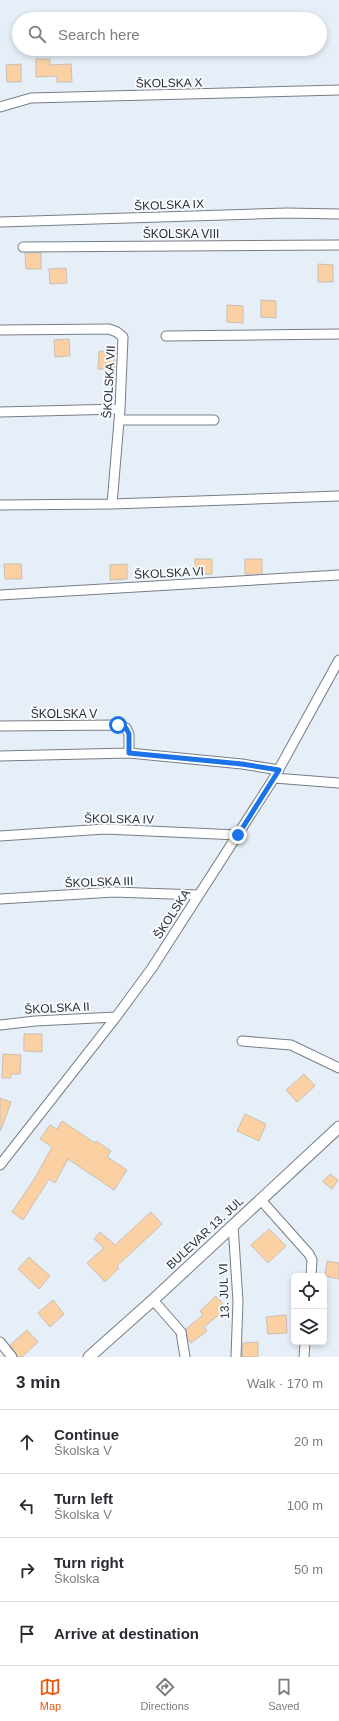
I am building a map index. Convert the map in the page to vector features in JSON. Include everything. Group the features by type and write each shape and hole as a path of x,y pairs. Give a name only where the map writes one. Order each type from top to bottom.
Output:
{"street":[{"name":"ŠKOLSKA X","path":"0,106 31,98 339,90"},
{"name":"ŠKOLSKA IX","path":"0,222 287,214 339,214"},
{"name":"ŠKOLSKA VIII","path":"23,247 339,245"},
{"name":"ŠKOLSKA VII","path":"0,330 109,329 117,332 123,337 120,409 112,504"},
{"path":"166,336 339,334"},
{"path":"0,412 120,409"},
{"path":"119,420 214,420"},
{"path":"0,505 112,504 339,496"},
{"name":"ŠKOLSKA VI","path":"0,595 339,575"},
{"name":"ŠKOLSKA","path":"0,1165 116,1017 152,968 277,774 339,660"},
{"name":"ŠKOLSKA V","path":"0,726 118,725 126,728 129,734 129,753"},
{"path":"0,756 129,753 242,764 277,774 339,783"},
{"name":"ŠKOLSKA IV","path":"0,836 105,829 238,835"},
{"name":"ŠKOLSKA III","path":"0,899 114,892 198,895"},
{"name":"ŠKOLSKA II","path":"0,1025 35,1020 116,1017"},
{"path":"242,1041 291,1045 339,1068"},
{"name":"BULEVAR 13. JUL","path":"89,1357 153,1300 339,1127"},
{"path":"260,1199 309,1254 312,1260 311,1273"},
{"name":"13. JUL VI","path":"233,1225 238,1301 236,1357"},
{"path":"153,1300 181,1332 185,1357"},
{"path":"0,1342 12,1357"},
{"path":"304,1357 305,1345"}],"building":[{"path":"36,59 50,59 50,65 71,64 72,82 57,82 57,76 36,77"},
{"path":"21,64 21,82 7,82 6,65"},
{"path":"25,253 41,253 41,269 26,269"},
{"path":"318,264 333,265 333,282 318,282"},
{"path":"66,268 67,283 50,284 49,269"},
{"path":"261,300 276,301 276,318 261,317"},
{"path":"227,305 243,306 243,323 227,322"},
{"path":"69,339 70,356 55,357 54,340"},
{"path":"99,351 115,352 114,369 98,369"},
{"path":"195,559 212,559 212,574 195,575"},
{"path":"245,559 262,559 262,574 245,574"},
{"path":"4,564 21,564 22,579 5,579"},
{"path":"127,564 127,579 110,580 110,565"},
{"path":"24,1034 42,1034 42,1052 24,1051"},
{"path":"3,1054 21,1055 20,1074 11,1074 11,1078 2,1078"},
{"path":"304,1074 315,1086 297,1102 286,1090"},
{"path":"0,1098 11,1102 1,1130 0,1130"},
{"path":"245,1114 266,1124 259,1141 237,1131"},
{"path":"62,1121 95,1143 96,1141 111,1151 107,1157 127,1170 114,1190 68,1159 55,1183 49,1179 23,1220 12,1212 35,1178 52,1147 40,1139 50,1125 57,1129"},
{"path":"330,1174 338,1180 332,1189 323,1182"},
{"path":"151,1212 162,1224 117,1266 119,1268 105,1282 87,1263 104,1248 94,1239 100,1232 115,1245"},
{"path":"269,1229 286,1246 268,1263 251,1245"},
{"path":"29,1257 50,1276 39,1289 18,1269"},
{"path":"327,1261 339,1263 339,1279 327,1276 327,1273 325,1273"},
{"path":"216,1296 227,1308 204,1327 207,1331 191,1343 188,1339 186,1329 203,1315 200,1311"},
{"path":"53,1300 64,1314 50,1327 38,1313"},
{"path":"286,1315 287,1333 268,1334 266,1317"},
{"path":"27,1330 38,1342 22,1357 18,1357 10,1345"},
{"path":"258,1342 258,1357 242,1357 243,1343"}],"route":[{"path":"118,725 126,728 129,734 129,753 260,766 279,770 238,835"}]}
